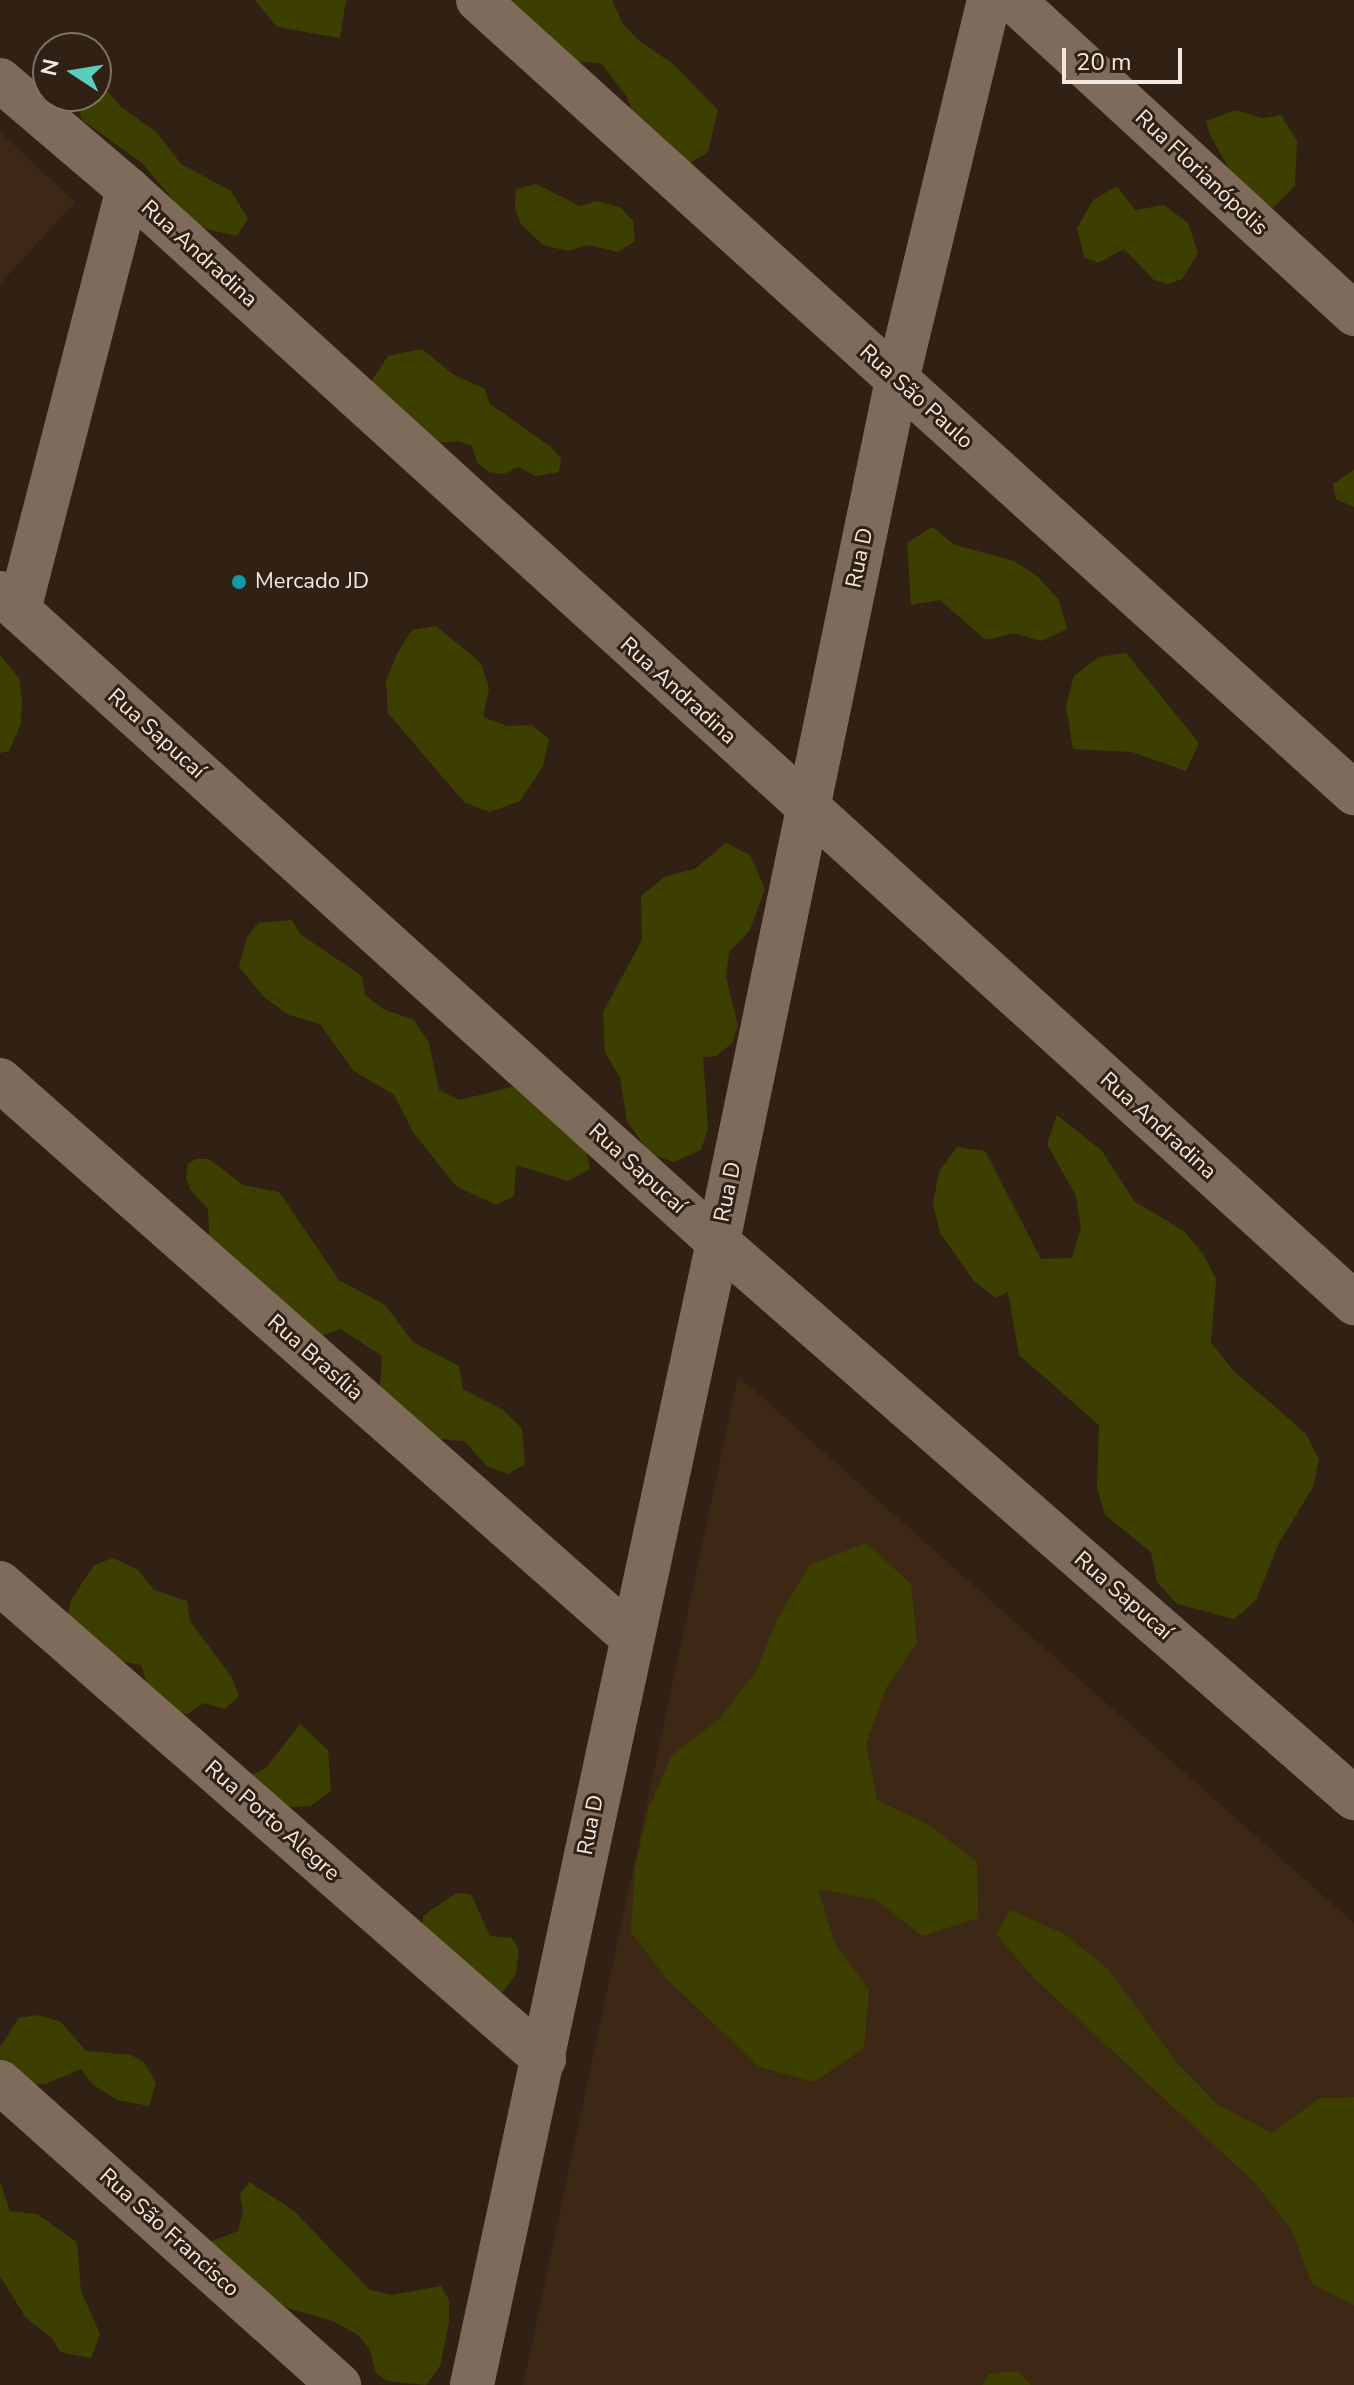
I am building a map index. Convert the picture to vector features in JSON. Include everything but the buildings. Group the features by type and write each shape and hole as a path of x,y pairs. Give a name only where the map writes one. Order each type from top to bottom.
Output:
{"street":[{"name":"Rua São Paulo","path":"478,0 1354,793"},
{"name":"Rua D","path":"472,2385 544,2059 629,1635 718,1242 897,380 989,0"},
{"name":"Rua Florianópolis","path":"1013,0 1354,314"},
{"name":"Rua Andradina","path":"0,80 128,189 1354,1303"},
{"path":"9,602 128,189"},
{"name":"Rua Sapucaí","path":"9,602 718,1242 1354,1798"},
{"name":"Rua Brasília","path":"0,1080 629,1635"},
{"name":"Rua Porto Alegre","path":"0,1583 544,2059"},
{"name":"Rua São Francisco","path":"0,2082 339,2385"}],"shaded area":[{"path":"255,0 346,0 340,38 277,27"},
{"path":"490,0 612,0 623,24 637,39 673,64 718,110 708,152 690,163 639,128 627,97 601,63 566,61"},
{"path":"112,96 157,133 181,164 231,191 248,219 237,236 206,229 187,216 141,162 82,120 80,112 112,112"},
{"path":"1235,110 1262,118 1281,115 1297,141 1295,186 1273,208 1235,179 1210,135 1206,121"},
{"path":"0,132 75,202 0,284"},
{"path":"536,184 580,206 597,201 620,207 633,221 635,241 618,252 588,245 568,251 543,245 521,224 515,208 516,189"},
{"path":"1117,186 1135,210 1164,205 1188,223 1198,253 1182,279 1168,284 1154,280 1124,249 1098,263 1084,257 1077,228 1093,200"},
{"path":"422,349 454,375 485,389 490,404 551,447 561,459 559,472 536,476 518,467 504,474 489,472 477,462 472,446 459,441 436,443 371,396 372,380 388,356"},
{"path":"1354,470 1354,507 1336,499 1333,484"},
{"path":"932,527 955,545 1014,561 1038,577 1059,600 1067,629 1041,641 1013,633 986,640 940,600 911,605 907,543"},
{"path":"436,626 481,663 489,688 483,717 507,726 532,725 549,739 543,766 520,801 490,812 464,802 388,713 386,680 398,652 412,630"},
{"path":"1126,653 1199,743 1186,771 1132,752 1073,749 1066,706 1074,676 1099,657"},
{"path":"0,655 19,678 22,700 21,724 9,751 0,753"},
{"path":"726,843 750,855 765,889 750,930 729,952 726,977 738,1025 732,1043 716,1056 703,1057 708,1128 701,1150 674,1162 650,1154 627,1121 620,1078 605,1052 603,1012 642,940 641,896 666,876 695,869"},
{"path":"292,920 300,934 362,976 365,995 383,1009 414,1020 429,1043 439,1090 459,1100 516,1086 585,1146 590,1169 568,1181 516,1165 514,1196 496,1205 456,1186 413,1132 394,1095 353,1070 320,1024 289,1015 264,997 239,967 247,937 258,923"},
{"path":"1057,1115 1102,1151 1134,1201 1185,1232 1203,1254 1216,1279 1211,1343 1234,1371 1305,1433 1319,1459 1313,1487 1279,1543 1256,1600 1234,1619 1177,1604 1157,1582 1151,1552 1105,1515 1097,1487 1099,1425 1019,1355 1008,1292 996,1298 974,1281 940,1233 933,1203 939,1172 957,1147 985,1151 1041,1259 1072,1258 1081,1228 1076,1196 1047,1144"},
{"path":"196,1159 209,1159 243,1185 279,1192 339,1280 385,1305 413,1342 459,1366 463,1389 503,1410 522,1428 525,1464 508,1474 487,1466 464,1441 410,1436 379,1403 382,1356 340,1329 319,1337 210,1247 208,1209 190,1189 186,1177 188,1164"},
{"path":"738,1376 1354,1923 1354,2385 523,2385"},
{"path":"866,1543 911,1584 917,1642 886,1688 866,1744 877,1800 931,1826 977,1862 978,1918 922,1936 876,1900 818,1889 835,1944 869,1990 864,2048 814,2082 759,2067 666,1978 631,1932 635,1868 648,1810 672,1755 719,1719 756,1672 777,1619 810,1565"},
{"path":"113,1558 137,1569 154,1590 187,1601 190,1621 231,1676 239,1696 225,1709 204,1703 187,1714 165,1709 149,1691 141,1665 109,1659 67,1618 71,1600 94,1565"},
{"path":"300,1724 328,1750 331,1791 311,1806 275,1808 246,1778 266,1768"},
{"path":"456,1893 471,1894 490,1936 512,1938 519,1950 516,1973 504,1991 486,1996 422,1940 423,1916"},
{"path":"1010,1910 1063,1933 1108,1969 1177,2063 1218,2105 1272,2133 1320,2098 1354,2097 1354,2305 1312,2284 1292,2230 1254,2182 1034,1978 996,1934"},
{"path":"38,2015 61,2022 86,2051 131,2055 144,2062 156,2083 149,2106 118,2100 92,2084 81,2069 45,2084 14,2083 0,2072 0,2047 19,2018"},
{"path":"0,2182 10,2211 37,2214 77,2242 81,2291 100,2334 91,2358 60,2352 52,2338 26,2318 0,2276"},
{"path":"250,2182 294,2211 370,2290 392,2295 441,2286 449,2300 449,2323 440,2366 426,2385 387,2381 376,2373 369,2348 358,2335 333,2321 276,2305 191,2249 238,2231 243,2211 240,2194"},
{"path":"1017,2371 1031,2385 983,2385 988,2374"}],"place":[{"name":"Mercado JD","path":"239,582"}]}
